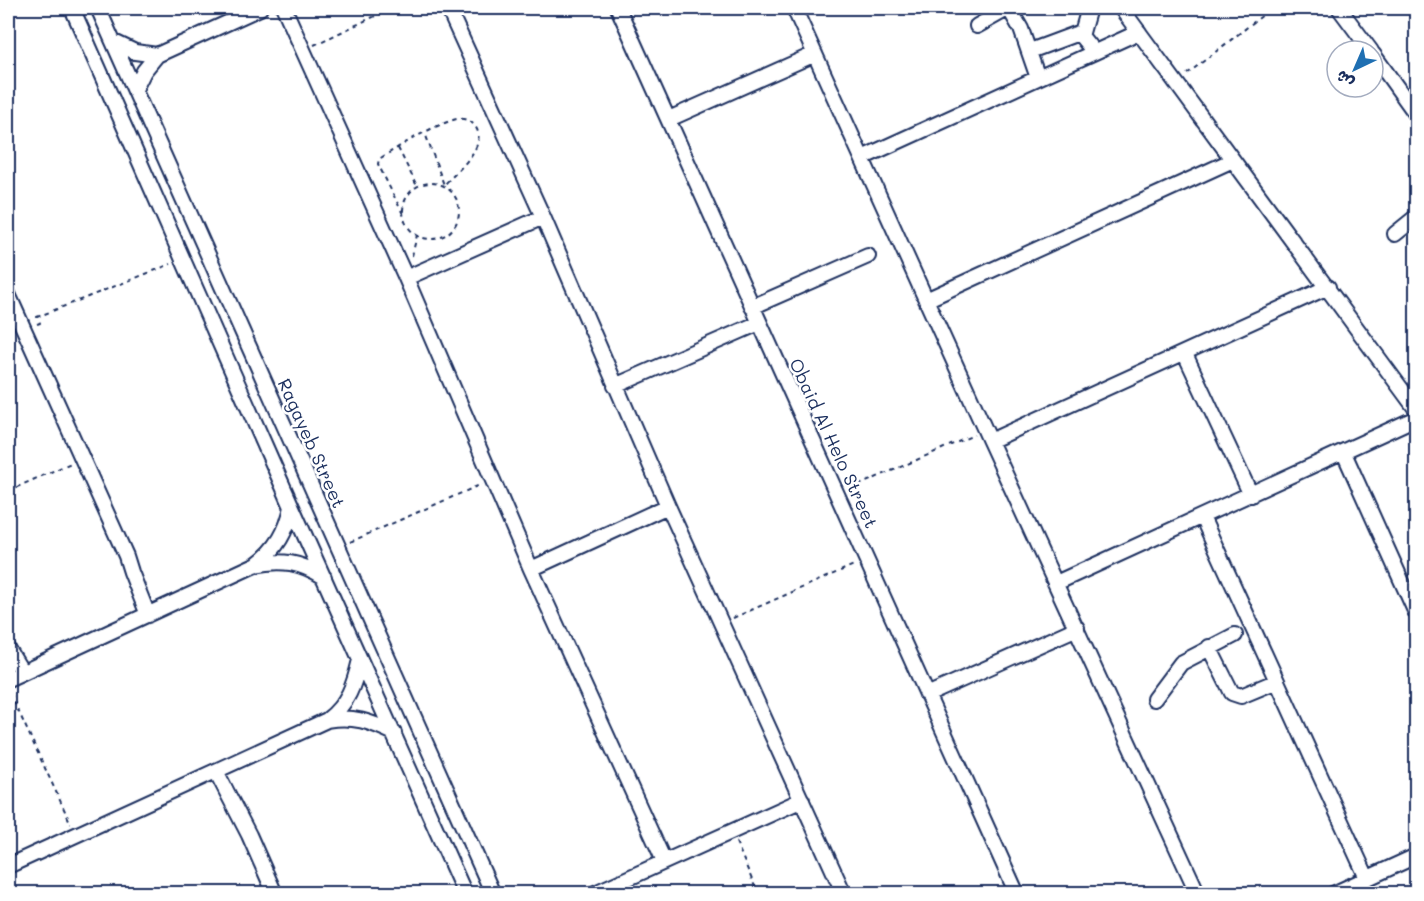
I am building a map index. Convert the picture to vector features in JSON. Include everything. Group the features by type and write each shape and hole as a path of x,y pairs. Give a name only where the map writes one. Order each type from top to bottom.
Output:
{"street":[{"path":"72,8 465,894"},
{"name":"Ragayeb Street","path":"98,8 493,894"},
{"path":"135,89 144,70 158,55 260,8"},
{"path":"284,8 406,278 531,569 664,861"},
{"path":"448,8 543,217 668,506 844,894"},
{"name":"Obaid Al Helo Street","path":"618,8 1017,894"},
{"path":"794,8 1198,894"},
{"path":"977,26 1009,8 1030,51 1038,78"},
{"path":"1089,8 1081,32 1083,40 1094,52"},
{"path":"1121,8 1416,409"},
{"path":"1339,8 1362,39"},
{"path":"1030,51 1081,32"},
{"path":"862,158 1139,32"},
{"path":"114,42 135,52 158,55"},
{"path":"669,119 815,54"},
{"path":"1385,71 1416,114"},
{"path":"926,300 1233,160"},
{"path":"406,278 543,217"},
{"path":"1395,234 1416,217"},
{"path":"752,307 868,256"},
{"path":"987,435 1185,354 1328,287"},
{"path":"9,300 126,556 137,570 152,613"},
{"path":"615,386 759,323"},
{"path":"1185,354 1251,495"},
{"path":"1056,583 1344,453 1416,418"},
{"path":"1344,453 1416,613"},
{"path":"531,569 668,506"},
{"path":"8,649 11,678 255,565 277,546 289,521 292,507"},
{"path":"1202,517 1367,878"},
{"path":"255,565 284,561 312,569 324,577"},
{"path":"927,695 1077,628"},
{"path":"1154,699 1177,666 1235,635"},
{"path":"1209,648 1236,696 1246,695 1277,681"},
{"path":"327,720 345,703 351,692 360,660"},
{"path":"8,866 327,720 350,717 362,719 394,733"},
{"path":"220,768 276,894"},
{"path":"593,894 802,800"},
{"path":"1333,894 1416,856"}],"path":[{"path":"303,50 392,8"},
{"path":"1176,83 1272,8"},
{"path":"425,134 444,185 455,195 460,210 456,224 446,235 432,239 417,235 405,222 378,164 380,159 398,148 425,134 459,118 467,120 478,132 477,147 444,185"},
{"path":"398,148 417,186"},
{"path":"403,214 406,198 417,186 425,183 444,185"},
{"path":"24,330 40,323 37,317 184,260"},
{"path":"838,494 987,435"},
{"path":"8,491 82,458"},
{"path":"339,547 493,479"},
{"path":"722,623 867,559"},
{"path":"11,678 76,835"},
{"path":"731,831 758,894"}]}
